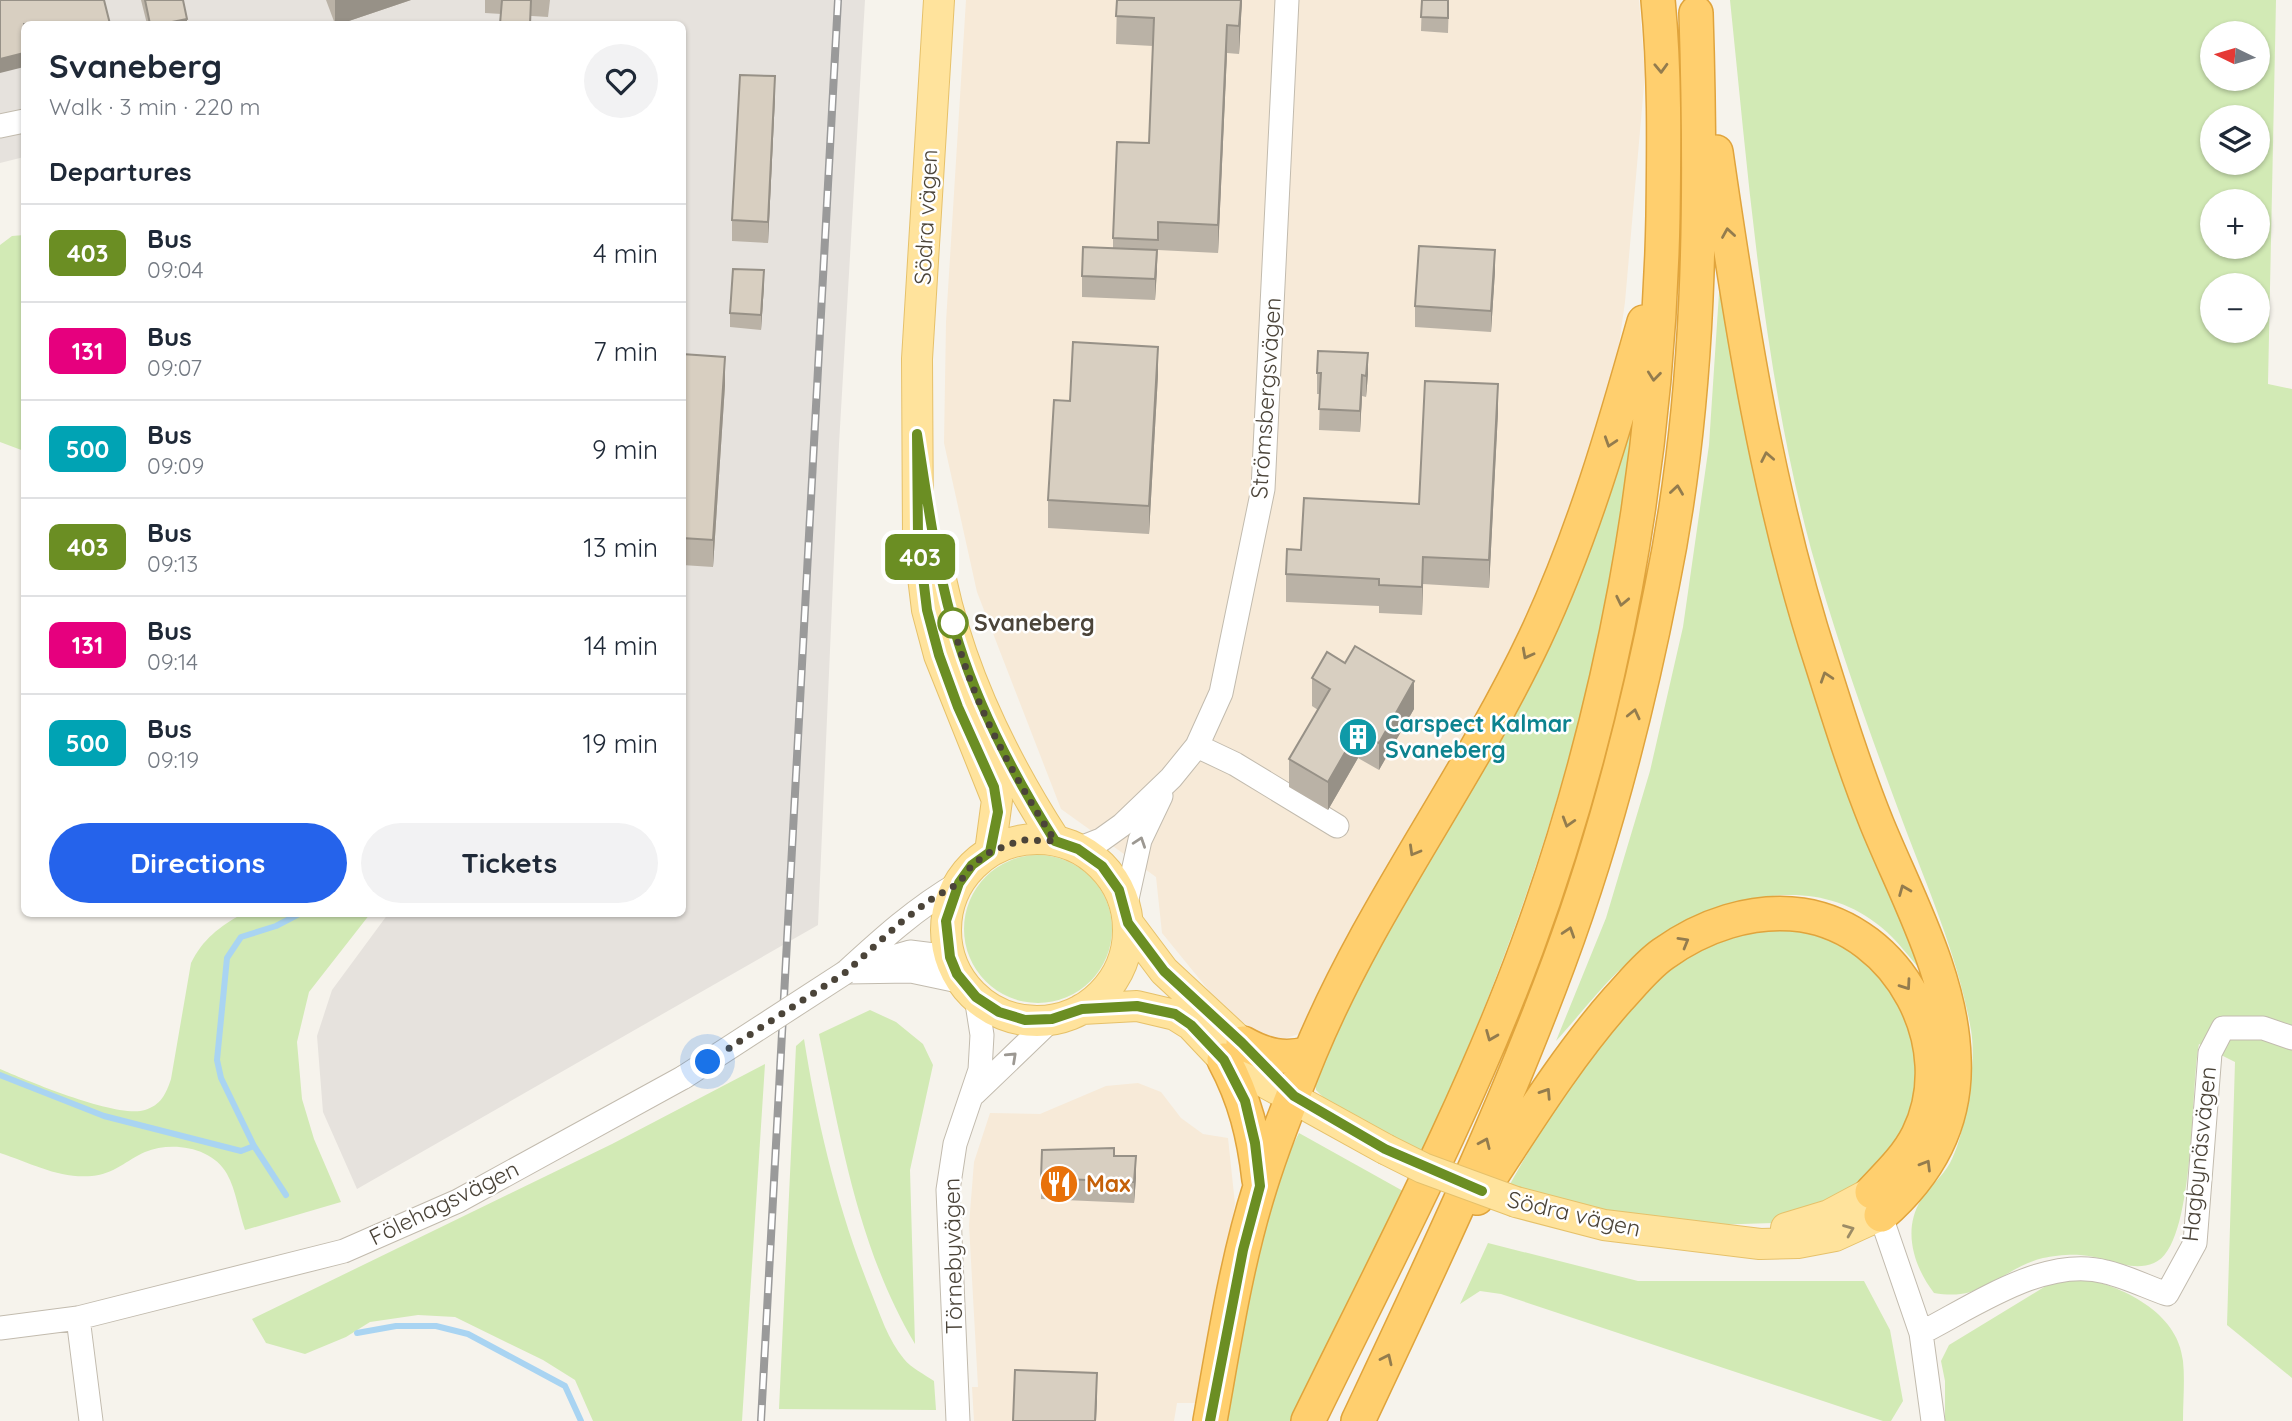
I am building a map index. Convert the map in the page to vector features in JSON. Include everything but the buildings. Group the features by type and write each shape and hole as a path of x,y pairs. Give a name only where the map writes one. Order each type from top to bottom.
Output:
{"highway":[{"path":"1308,1421 1479,1065 1527,946 1567,824 1600,708 1627,576 1645,465 1656,360 1662,259 1664,147 1658,0"},
{"path":"1695,7 1749,365 1779,519 1820,660 1862,788 1930,954 1951,1026 1954,1085 1938,1144 1920,1175 1876,1204"},
{"path":"1358,1421 1428,1273 1560,961 1601,835 1633,717 1663,583 1692,363 1698,271 1700,148 1695,7"},
{"path":"1210,1421 1243,1250 1260,1186 1310,1053 1385,900 1500,704 1540,627 1590,502 1662,259"},
{"path":"1428,1273 1588,1033 1661,956 1712,926 1743,917 1803,915 1833,925 1861,939 1905,982 1920,1007 1929,1038 1932,1071 1928,1104 1919,1134 1876,1204"},
{"path":"1260,1186 1255,1143 1233,1051 1258,1052 1282,1058 1310,1053"}],"main road":[{"name":"Södra vägen","path":"939,0 917,359 918,536 927,610 939,655 958,707 994,787 998,812 990,852"},
{"name":"Södra vägen","path":"917,434 939,566 958,643 1011,766 1066,845"},
{"path":"1021,840 1066,845 1108,873 1126,915 1126,945 1114,977 1100,995 1082,1009 1052,1019 1011,1017 963,979 946,921 959,883 972,865 990,852 1021,840"},
{"name":"Södra vägen","path":"1126,915 1164,971 1233,1051"},
{"name":"Södra vägen","path":"1082,1009 1137,1006 1175,1014 1233,1051 1294,1096 1423,1168 1516,1202 1604,1226 1760,1244 1798,1243 1835,1236 1876,1204"}],"street":[{"name":"Strömsbergsvägen","path":"1066,845 1101,840 1122,825 1171,778 1197,746 1221,693 1263,489 1287,0"},
{"path":"0,126 21,122"},
{"path":"1197,746 1235,764 1337,826"},
{"name":"Strömsbergsvägen","path":"1126,915 1140,840 1171,778"},
{"name":"Fölehagsvägen","path":"0,1328 78,1318 344,1251 458,1201 684,1077 846,972 900,923 930,900 959,883"},
{"name":"Fölehagsvägen","path":"846,972 910,952 963,979"},
{"name":"Törnebyvägen","path":"958,1421 948,1190 955,1144 973,1096 982,1050 963,979"},
{"name":"Törnebyvägen","path":"973,1096 1052,1019"},
{"name":"Hagbynäsvägen","path":"1921,1333 2042,1272 2074,1268 2105,1271 2167,1294 2194,1243 2210,1053 2222,1028 2263,1028 2292,1038"},
{"path":"1876,1204 1921,1333 1933,1421"},
{"path":"78,1318 91,1421"}],"shaded area":[{"path":"0,0 865,0 839,444 818,925 357,1189 323,1112 317,1036 332,990 386,917 686,917 686,21 21,21 21,158 0,163"},
{"name":"Svaneberg","path":"966,0 1639,0 1645,74 1625,302 1613,387 1529,616 1464,748 1310,1027 1299,1034 1283,1039 1263,1036 1224,1009 1162,933 1156,877 1061,809 977,592 944,443 946,322"},
{"path":"1138,1083 1161,1092 1181,1118 1203,1134 1228,1138 1235,1204 1197,1403 1177,1403 1174,1421 974,1421 972,1387 978,1387 969,1225 974,1162 990,1113 1040,1114 1106,1086"}],"green space":[{"path":"1730,0 2276,0 2270,288 2270,273 2200,273 2200,343 2269,343 2268,384 2292,389 2292,1378 2227,1325 2235,1062 2199,1044 2184,1198 2168,1251 2154,1263 2145,1266 2126,1265 2080,1255 2043,1258 2015,1269 1980,1289 1952,1295 1934,1293 1921,1272 1913,1248 1912,1224 1921,1200 1950,1163 1961,1134 1971,1079 1971,1030 1951,952 1854,688 1811,549 1795,482 1769,345 1751,207"},
{"path":"21,235 21,450 0,442 0,245 12,236"},
{"path":"1720,278 1761,510 1791,610 1924,974 1887,932 1851,908 1820,898 1787,895 1753,899 1720,908 1659,939 1612,978 1556,1041 1606,918 1650,771 1683,627 1709,445"},
{"path":"1628,430 1636,431 1612,575 1594,660 1560,787 1498,973 1421,1154 1328,1102 1316,1090 1314,1076"},
{"path":"1038,855 1066,860 1091,876 1107,901 1112,929 1107,957 1091,982 1066,998 1038,1003 1010,998 985,982 969,957 964,929 969,901 985,876 1010,860"},
{"path":"237,917 368,917 309,992 297,1042 302,1099 314,1139 341,1202 245,1230 227,1174 220,1165 202,1152 179,1147 156,1149 145,1152 107,1173 92,1176 57,1173 0,1153 0,1069 73,1097 115,1109 145,1110 159,1102 171,1079 191,963 212,934"},
{"path":"1782,926 1816,932 1852,947 1882,973 1918,1043 1919,1085 1910,1122 1865,1184 1773,1223 1710,1225 1628,1217 1509,1186 1546,1122 1593,1052 1646,989 1675,964 1705,945 1753,930"},
{"path":"870,1010 896,1022 923,1044 933,1065 910,1170 915,1344 879,1271 866,1233 844,1154 819,1034"},
{"path":"804,1039 830,1167 859,1261 881,1318 898,1352 914,1368 934,1381 936,1410 779,1409 796,1046"},
{"path":"765,1064 742,1421 593,1421 575,1380 543,1360 455,1317 418,1315 370,1322 346,1337 305,1354 266,1343 252,1319 612,1144"},
{"path":"1299,1133 1403,1191 1292,1421 1223,1421 1242,1310 1259,1237 1283,1167"},
{"path":"1488,1243 1638,1281 1864,1281 1890,1330 1903,1401 1891,1421 1883,1421 1501,1294 1480,1291 1460,1304"},
{"path":"2079,1277 2129,1294 2159,1315 2171,1328 2179,1343 2183,1361 2183,1421 1945,1421 1945,1381 1941,1361 1949,1345 2054,1281"}],"waterway":[{"path":"286,1195 254,1146 221,1078 217,1060 227,958 241,937 276,926 293,917"},
{"path":"0,1075 104,1116 241,1151 254,1146"},
{"path":"357,1333 396,1326 436,1326 468,1334 565,1386 581,1421"}],"railway":[{"path":"761,1421 838,0"}],"bus line":[{"name":"403","path":"1210,1421 1243,1250 1260,1186 1255,1143 1245,1101 1224,1060 1191,1025 1175,1014 1137,1006 1082,1009 1052,1019 1025,1020 987,1006 965,986 957,974 947,947 946,921 949,908 965,874 972,865 990,852 998,812 994,787 958,707 939,655 927,610 918,536 917,434 939,566 958,643 983,708 1011,766 1030,803 1055,841 1087,853 1102,866 1119,890 1128,923 1146,950 1179,987 1242,1043 1294,1096 1385,1149 1423,1168 1482,1191"}],"place":[{"name":"Svaneberg","path":"953,623"},
{"name":"Carspect Kalmar Svaneberg","path":"1358,737"},
{"name":"Max","path":"1059,1184"}],"route":[{"path":"708,1062 846,972 900,923 930,900 959,883 972,865 990,852 1021,840 1055,841 1030,803 983,708 967,669 953,623"}]}
